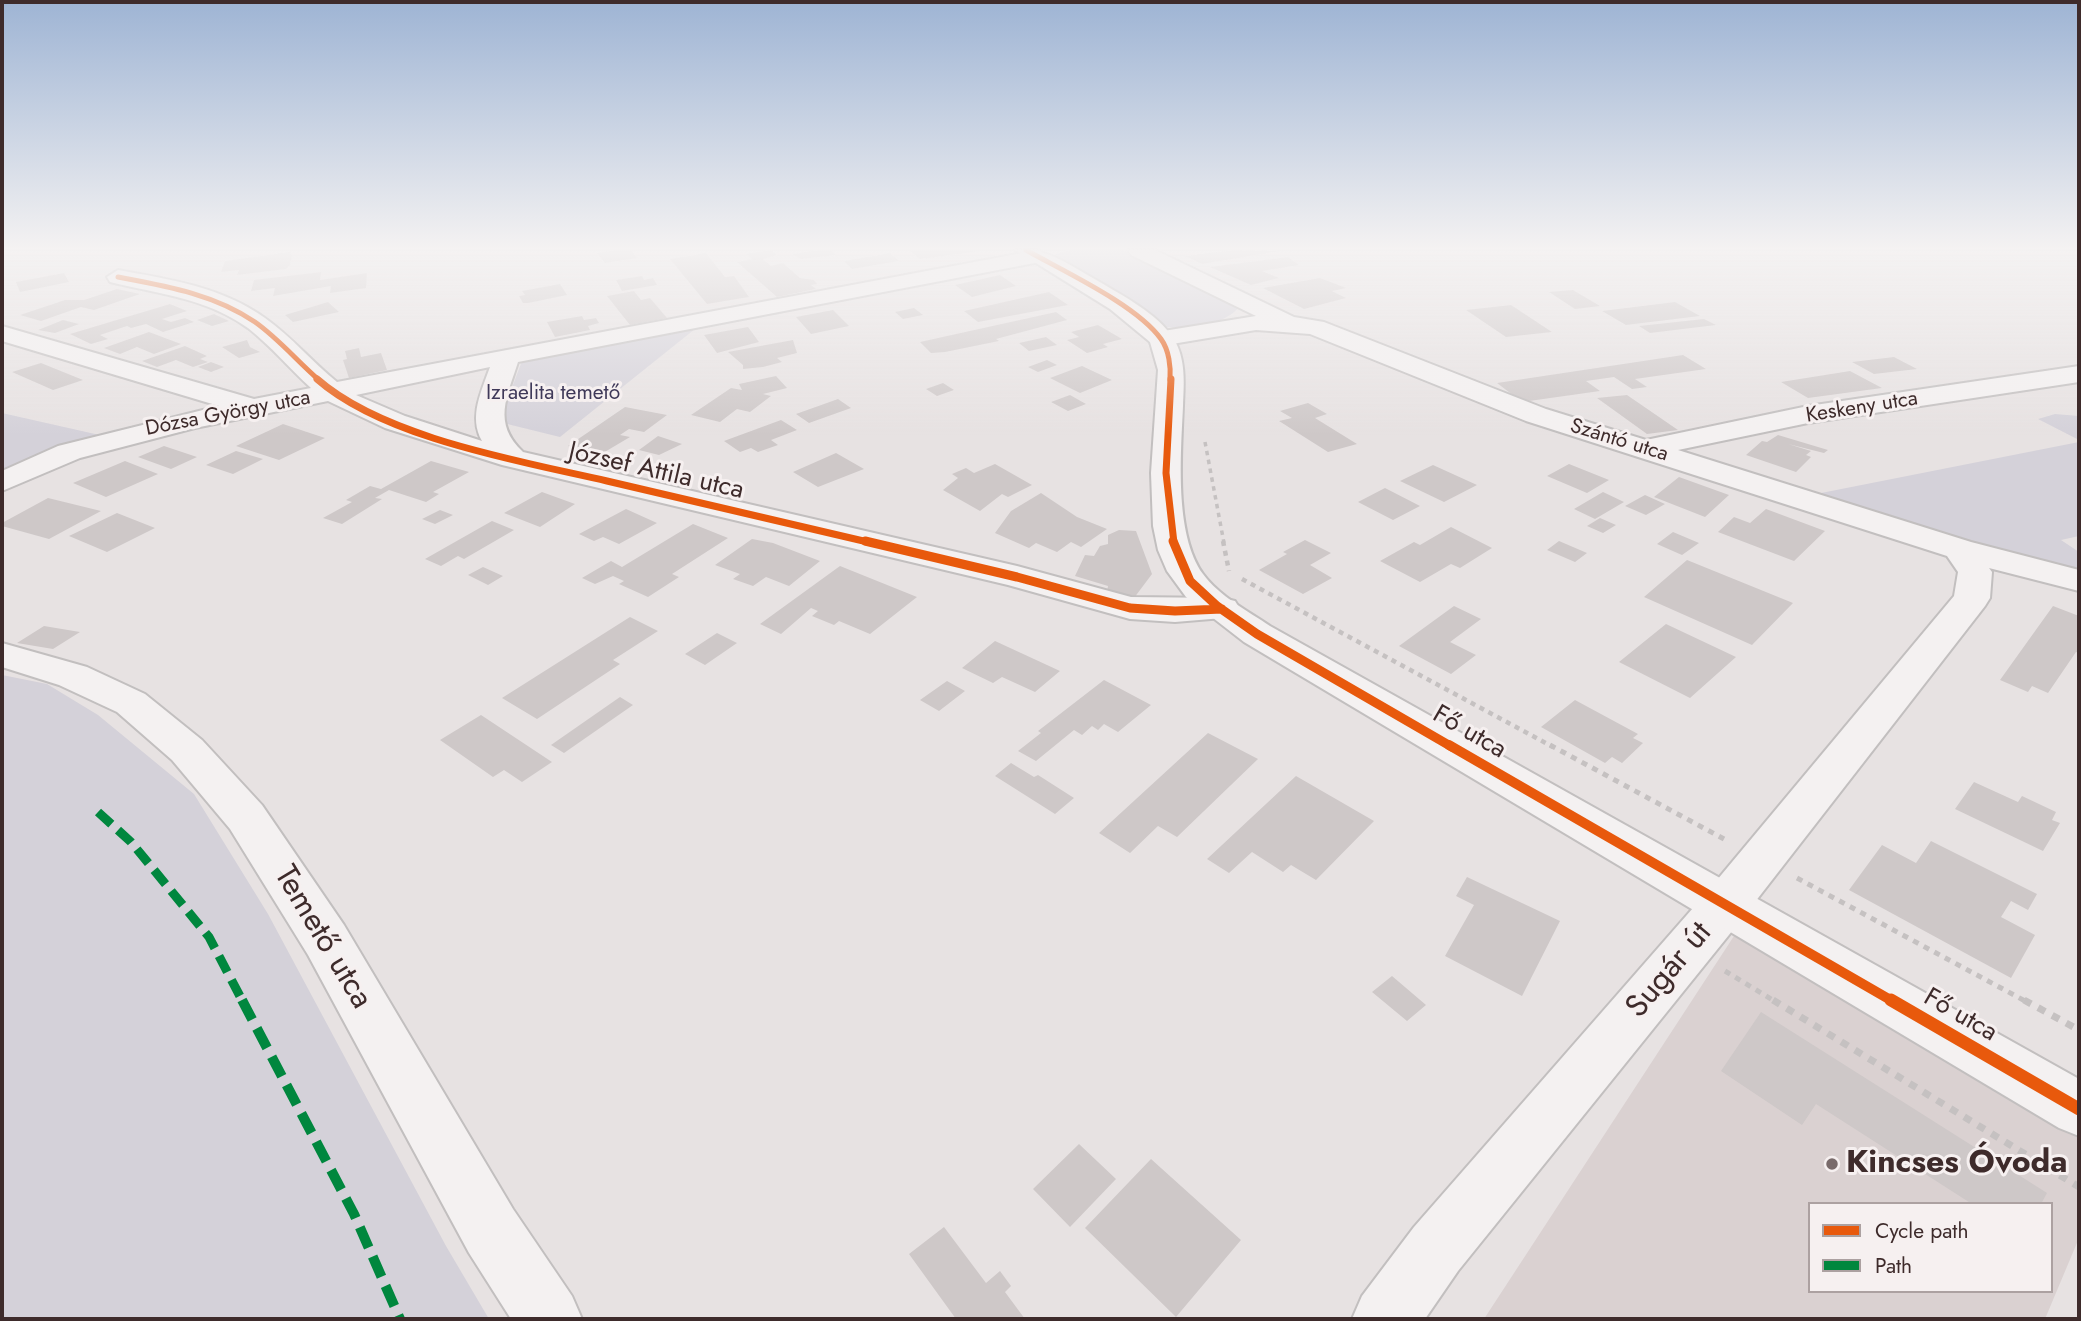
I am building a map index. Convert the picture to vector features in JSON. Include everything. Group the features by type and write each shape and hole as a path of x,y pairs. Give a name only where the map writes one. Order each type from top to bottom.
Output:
{"street":[{"name":"József Attila utca","path":"241,312 273,336 334,393 438,436 513,459 992,571 1130,608 1175,611 1222,609"},
{"name":"Dózsa György utca","path":"2,482 37,464 102,442 507,356 733,312"},
{"path":"1127,312 1160,338"},
{"path":"1267,312 1289,322"},
{"name":"Szántó utca","path":"1160,338 1247,321 1289,322 1315,327 1536,415 1959,549 2079,581"},
{"path":"2,333 256,408"},
{"name":"Fő utca","path":"1160,338 1168,354 1171,370 1167,513 1172,541 1185,572 1222,609 1257,634 2079,1109"},
{"path":"507,356 489,424 497,447 513,459"},
{"name":"Keskeny utca","path":"1647,449 1696,436 1797,418 2079,374"},
{"name":"Sugár út","path":"1385,1319 1436,1249 1688,949 1972,598 1975,572 1959,549"},
{"name":"Temető utca","path":"2,655 73,676 131,703 187,750 246,817 326,940 491,1231 549,1319"}],"path":[{"path":"1203,433 1230,572 2079,1030"},
{"path":"1688,949 2079,1186"}],"shaded area":[{"name":"Kincses Óvoda","path":"1734,936 2079,1123 2079,1238 2045,1319 1484,1319"}],"green space":[{"path":"1135,312 1234,312 1217,322 1196,327 1166,327"},
{"name":"Izraelita temető","path":"695,329 560,437 499,422 522,361"},
{"path":"2,413 104,436 47,451 2,471"},
{"path":"2055,414 2079,416 2079,440 2038,419"},
{"path":"2079,442 2079,536 2061,540 2079,552 2079,575 1811,495"},
{"path":"2,675 47,684 98,715 194,794 268,914 446,1246 489,1319 2,1319"}],"building":[{"path":"30,312 68,312 41,321 20,315"},
{"path":"145,312 185,312 162,319 171,322 185,318 194,322 163,332 146,324 131,328 127,326 100,335 108,339 91,344 70,334"},
{"path":"296,312 339,312 293,322 285,315"},
{"path":"619,312 662,312 667,318 630,325"},
{"path":"835,312 849,326 811,334 796,317"},
{"path":"895,312 919,312 923,315 903,319"},
{"path":"965,312 1033,312 978,322"},
{"path":"1056,312 1067,320 996,339 999,341 931,353 920,342"},
{"path":"1468,312 1521,312 1552,332 1506,337"},
{"path":"1603,312 1692,312 1700,316 1626,325"},
{"path":"214,314 229,321 212,326 197,320"},
{"path":"582,316 584,320 596,318 599,323 588,326 590,330 555,337 547,322"},
{"path":"1704,319 1716,325 1650,333 1639,326"},
{"path":"63,320 79,324 55,333 38,330"},
{"path":"1098,325 1122,339 1103,344 1108,347 1087,353 1067,340 1079,337 1071,332"},
{"path":"748,327 759,342 717,353 704,335"},
{"path":"149,332 181,344 154,354 137,347 120,354 104,348"},
{"path":"1046,337 1057,345 1029,351 1019,343"},
{"path":"247,340 250,347 260,352 239,358 222,347"},
{"path":"793,340 797,353 777,358 782,362 763,367 743,369 743,365 728,352"},
{"path":"185,346 207,356 200,359 208,362 193,367 176,360 157,367 142,361"},
{"path":"359,348 361,357 381,353 387,370 349,378 343,360 347,359 345,351"},
{"path":"1683,355 1706,369 1635,379 1647,387 1632,389 1614,377 1586,381 1600,391 1522,402 1497,383"},
{"path":"1894,357 1917,369 1874,374 1852,362"},
{"path":"1047,360 1057,365 1038,372 1028,367"},
{"path":"211,362 224,367 211,372 198,367"},
{"path":"41,363 83,380 53,390 12,372"},
{"path":"1082,366 1112,380 1080,393 1050,378"},
{"path":"1850,371 1882,388 1808,398 1781,382"},
{"path":"776,376 787,388 763,394 771,396 750,412 737,409 720,422 691,415 731,388 742,390 739,384"},
{"path":"943,383 954,390 937,396 926,389"},
{"path":"1070,395 1086,404 1068,411 1051,402"},
{"path":"1627,395 1678,430 1647,434 1597,398"},
{"path":"838,399 851,408 809,423 796,414"},
{"path":"1308,403 1327,414 1315,418 1357,444 1328,452 1279,421 1292,418 1280,411"},
{"path":"625,407 667,415 644,432 629,429 620,435 630,437 603,453 568,446"},
{"path":"781,420 797,430 771,440 778,445 758,452 751,448 740,452 724,441"},
{"path":"283,424 325,438 279,460 236,446"},
{"path":"1778,435 1828,450 1824,453 1788,444 1811,451 1806,455 1811,457 1796,472 1746,455 1762,441 1767,442"},
{"path":"658,436 682,444 659,455 639,450"},
{"path":"164,446 197,457 171,469 138,457"},
{"path":"236,451 263,459 233,474 206,465"},
{"path":"836,453 864,469 818,487 793,472"},
{"path":"125,461 158,474 106,497 73,483"},
{"path":"431,461 469,472 433,492 439,494 426,502 389,490 375,498 382,499 342,524 323,518 352,502 346,500 370,486 381,489"},
{"path":"995,464 1032,485 1008,497 1002,494 980,511 943,490 958,478 952,474 966,468 974,473"},
{"path":"1569,464 1609,480 1587,493 1547,476"},
{"path":"1433,465 1477,485 1444,502 1400,481"},
{"path":"1679,477 1729,495 1705,517 1654,497"},
{"path":"1385,488 1420,506 1393,520 1358,502"},
{"path":"542,492 575,504 540,527 504,513"},
{"path":"1603,492 1624,502 1595,519 1574,509"},
{"path":"1041,493 1077,517 1107,529 1081,547 1071,542 1057,552 1036,543 1029,548 995,533 1011,511"},
{"path":"1645,495 1665,504 1646,515 1625,506"},
{"path":"48,498 101,511 49,539 2,526 2,523"},
{"path":"626,509 657,523 619,544 603,537 594,541 579,534"},
{"path":"1766,509 1825,531 1794,561 1718,532 1734,517 1750,523"},
{"path":"440,510 453,515 435,524 422,519"},
{"path":"117,513 155,528 107,552 69,536"},
{"path":"1600,518 1616,525 1603,533 1587,526"},
{"path":"492,521 514,530 464,559 458,556 441,566 425,559"},
{"path":"693,524 728,538 672,574 679,577 648,597 619,584 624,581 613,576 595,584 582,578 611,561 622,567"},
{"path":"1451,527 1492,548 1460,568 1451,564 1420,582 1380,561 1414,542 1420,545"},
{"path":"1119,530 1136,531 1152,574 1134,598 1107,592 1108,586 1075,576 1085,555 1094,556 1100,546 1108,544 1108,535"},
{"path":"1673,532 1699,543 1682,555 1657,544"},
{"path":"752,539 773,543 820,561 789,586 766,577 753,586 733,579 740,574 715,565"},
{"path":"1305,540 1331,553 1310,565 1332,578 1303,594 1259,570 1287,554 1283,552"},
{"path":"1559,541 1587,553 1575,562 1547,550"},
{"path":"1687,560 1793,603 1752,645 1644,597"},
{"path":"840,566 917,597 870,634 839,621 834,625 812,616 818,611 811,608 781,634 760,624"},
{"path":"483,567 503,576 488,585 468,575"},
{"path":"1454,606 1481,619 1450,642 1476,655 1451,674 1399,646"},
{"path":"2053,606 2079,616 2079,653 2076,652 2048,693 2032,686 2028,692 2000,680"},
{"path":"630,617 658,631 613,660 620,664 537,719 502,698"},
{"path":"1666,624 1736,657 1690,698 1619,662"},
{"path":"44,626 80,632 53,649 17,643"},
{"path":"717,633 737,643 705,665 685,654"},
{"path":"995,641 1060,671 1035,692 1002,677 993,683 962,668"},
{"path":"1104,680 1151,705 1118,732 1104,724 1098,730 1092,726 1082,735 1074,730 1036,761 1018,751 1041,733 1038,731"},
{"path":"947,681 965,691 939,711 920,700"},
{"path":"620,697 633,705 564,753 551,745"},
{"path":"1575,700 1638,734 1633,738 1643,743 1622,763 1612,757 1605,763 1541,727"},
{"path":"481,715 552,762 522,782 504,770 493,777 440,740"},
{"path":"1208,733 1258,759 1177,837 1158,826 1130,853 1099,833"},
{"path":"1011,763 1034,777 1038,775 1074,798 1055,814 995,776"},
{"path":"1296,776 1374,821 1316,880 1291,865 1283,872 1252,852 1229,873 1207,859"},
{"path":"1974,782 2018,802 2022,796 2056,812 2052,820 2060,823 2043,851 1955,809"},
{"path":"1931,841 2037,894 2028,910 2011,901 2001,917 2035,935 2011,978 1849,890 1882,845 1916,863"},
{"path":"1467,877 1560,921 1522,996 1445,956 1474,905 1456,896"},
{"path":"1392,976 1426,1005 1407,1021 1372,992"},
{"path":"1761,1012 2047,1193 2042,1202 1969,1202 1816,1104 1802,1125 1721,1071"},
{"path":"1079,1144 1116,1179 1070,1227 1033,1189"},
{"path":"1151,1159 1241,1240 1176,1317 1085,1228"},
{"path":"944,1227 986,1283 1000,1271 1011,1286 1005,1292 1025,1319 956,1319 909,1254"}],"marked path":[{"path":"98,812 131,842 209,937 354,1214 400,1319"}],"cycle path":[{"path":"239,312 275,338 325,386 350,403 445,439 513,459 1017,577 1130,608 1175,611 1222,609"},
{"path":"1129,312 1151,328 1161,339 1168,354 1171,370 1166,473 1170,526 1175,550 1184,571 1207,598 1257,634 2079,1109"}],"place":[{"name":"Kincses Óvoda","path":"1832,1164"}]}
